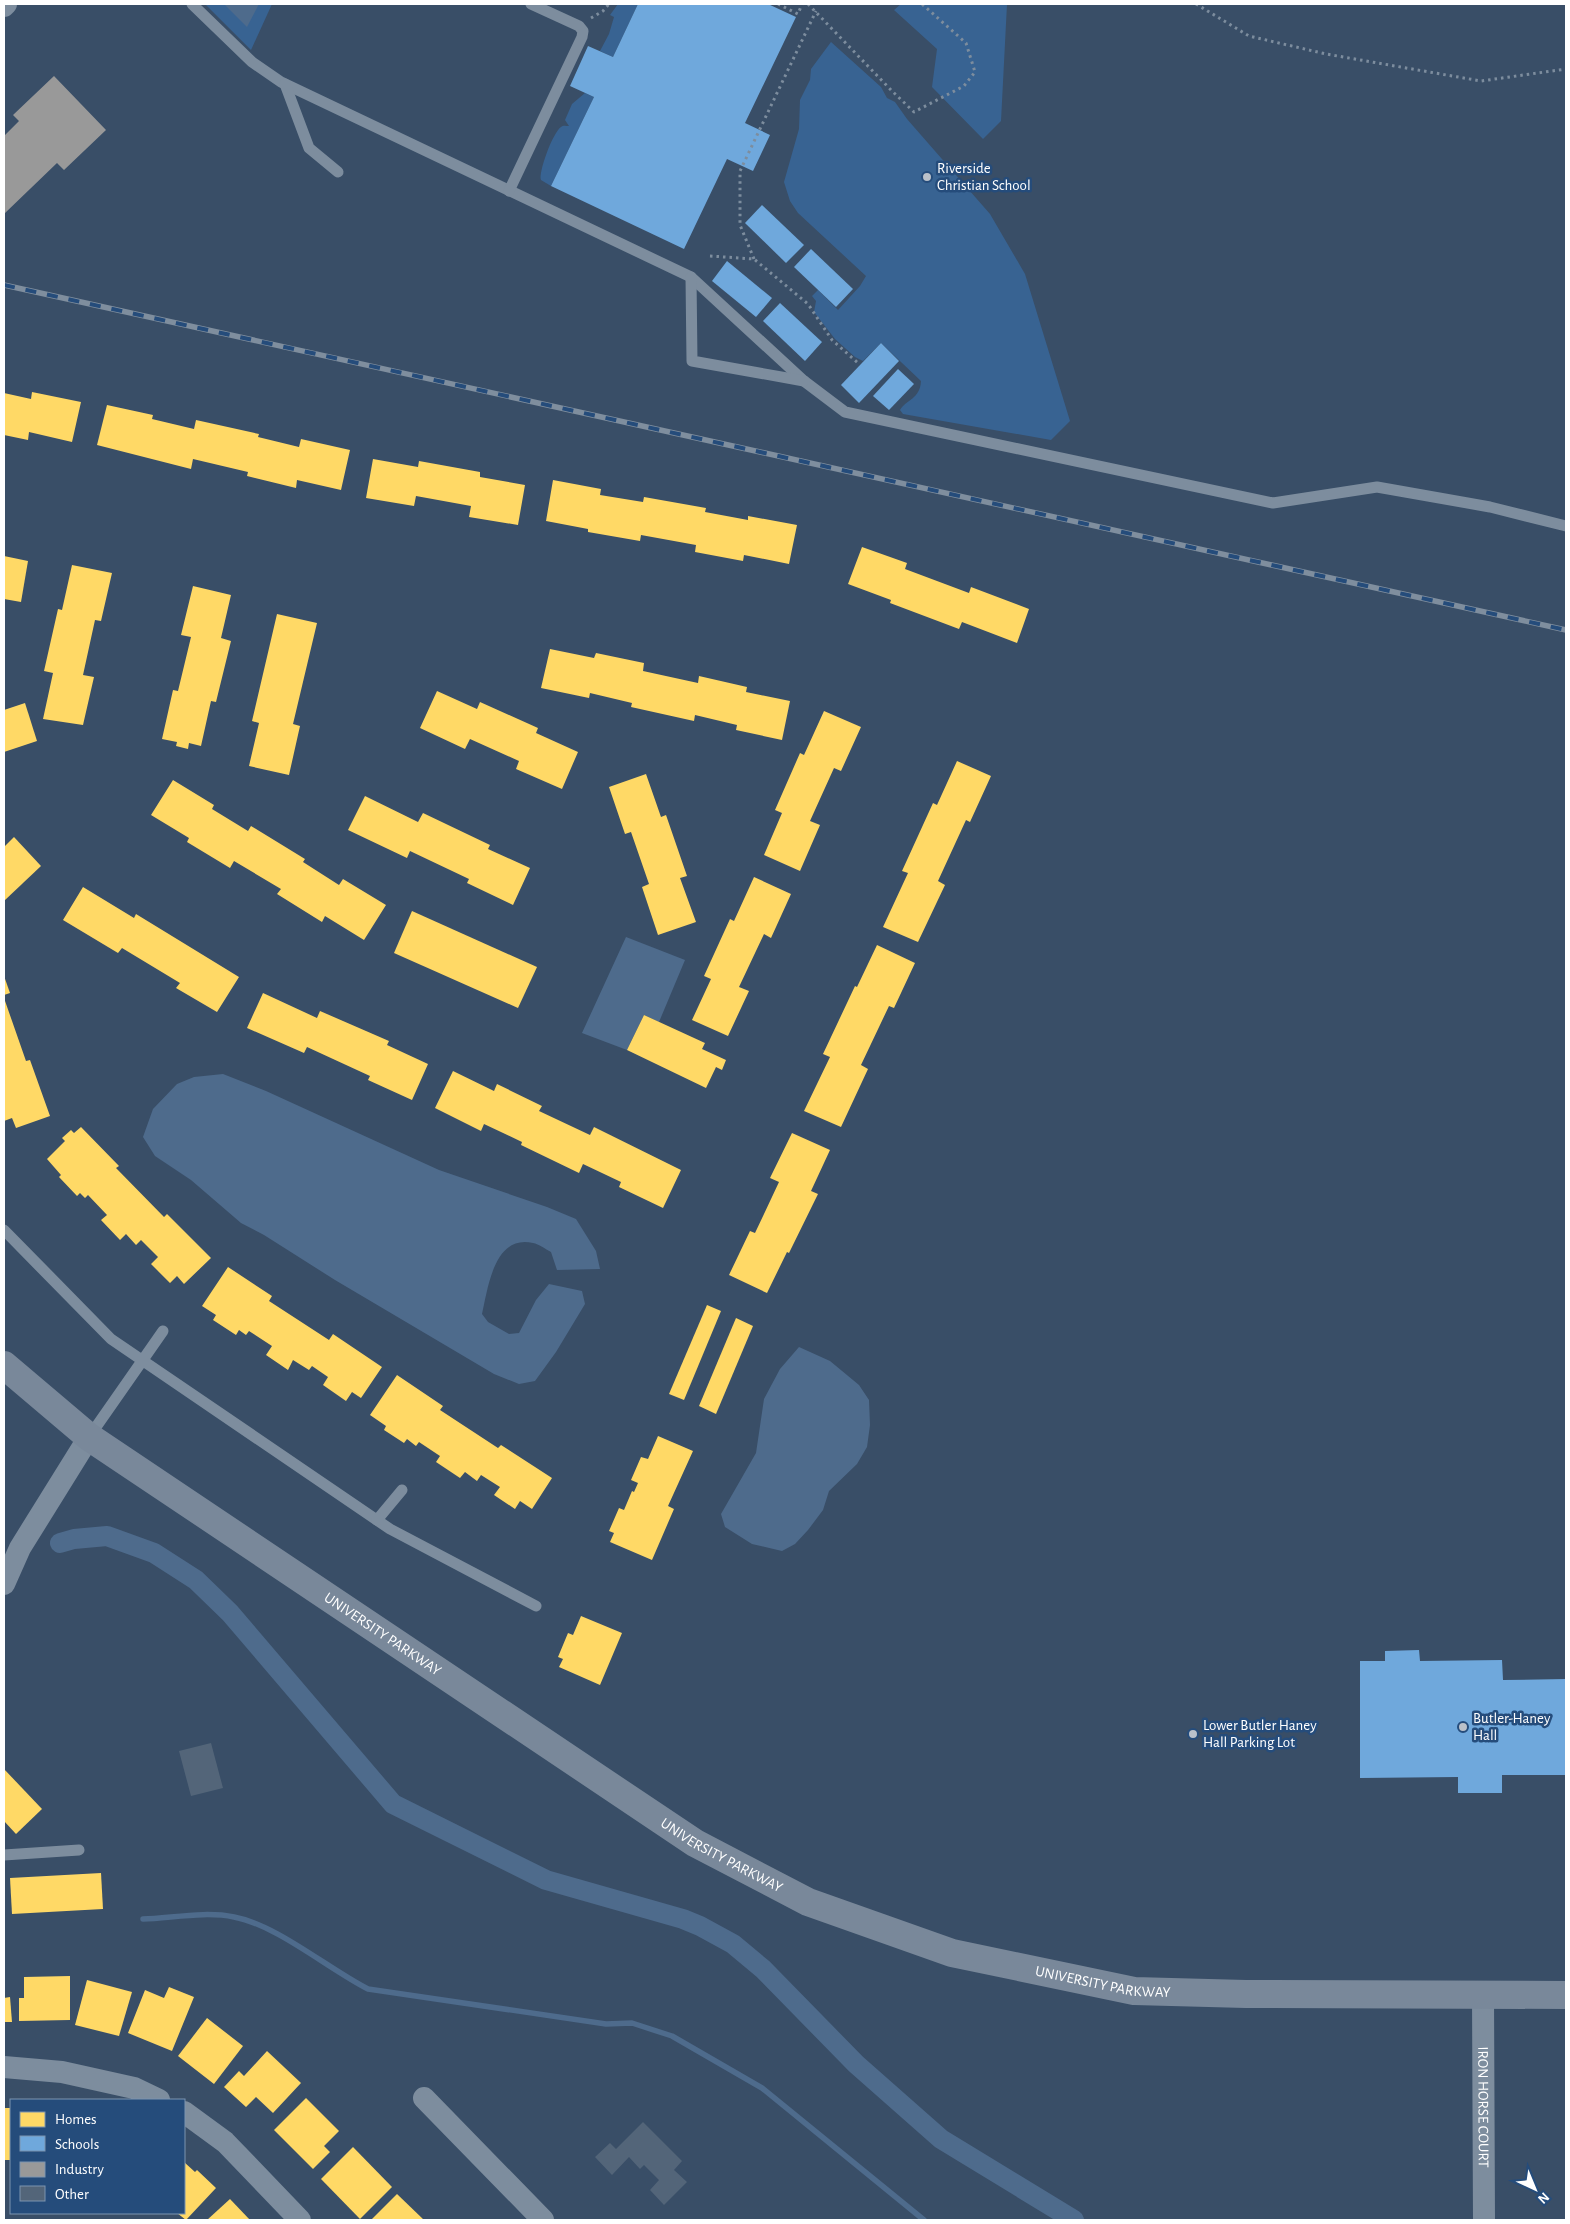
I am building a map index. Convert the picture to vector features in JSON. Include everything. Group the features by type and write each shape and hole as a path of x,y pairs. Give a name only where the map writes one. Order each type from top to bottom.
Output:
{"main road":[{"name":"UNIVERSITY PARKWAY","path":"4,1365 89,1437 695,1842 808,1902 952,1953 1134,1991 1246,1994 1566,1995"}],"street":[{"path":"4,1584 20,1548 89,1437"},
{"name":"IRON HORSE COURT","path":"1483,1995 1484,2220"},
{"path":"4,2067 62,2072 134,2088 157,2099"},
{"path":"424,2098 543,2220"},
{"path":"185,2113 225,2142 300,2220"}],"lane":[{"path":"192,4 252,62 285,84 691,277 804,381 845,412 1273,503 1377,487 1490,507 1566,526"},
{"path":"509,191 583,32 579,26 531,4"},
{"path":"285,84 309,148 338,172"},
{"path":"691,277 692,361 804,381"},
{"path":"4,1230 111,1338 142,1360 390,1529 536,1606"},
{"path":"89,1437 163,1331"},
{"path":"377,1520 402,1490"},
{"path":"4,1855 79,1850"}],"path":[{"path":"588,19 603,11 609,4"},
{"path":"778,4 798,14 802,4"},
{"path":"808,4 914,112 964,86 975,72 966,43 922,4"},
{"path":"1196,4 1249,36 1326,54 1481,81 1566,69"},
{"path":"816,11 740,171 740,225 754,259 808,304 832,340 858,363"},
{"path":"710,256 754,259"}],"shaded area":[{"path":"205,4 272,4 251,50"},
{"path":"224,4 259,4 247,27"},
{"path":"618,4 638,4 613,57 600,51 609,34 614,17 610,15"},
{"path":"901,4 1007,4 1001,121 983,139 932,87 937,49 894,10"},
{"path":"831,42 881,87 887,98 895,102 907,119 990,214 1025,274 1070,421 1051,440 903,414 900,410 916,395 921,381 881,343 863,361 855,357 835,339 814,312 816,301 812,296 818,290 838,310 860,286 866,276 798,213 790,201 784,182 799,129 800,100 810,80 811,69"},
{"path":"585,93 594,97 551,186 541,180 547,153 558,130 563,126 569,126 565,120 572,104"},
{"path":"626,937 685,960 659,1022 644,1015 627,1050 582,1033"},
{"path":"223,1074 266,1091 439,1170 547,1207 576,1219 596,1251 600,1269 557,1270 551,1252 540,1245 520,1242 509,1247 501,1255 490,1278 482,1314 488,1322 509,1334 519,1333 536,1300 549,1284 582,1291 585,1304 556,1352 535,1381 519,1384 494,1374 335,1280 264,1235 241,1223 191,1180 155,1156 143,1137 153,1109 177,1084 194,1077"},
{"path":"799,1347 830,1361 859,1385 869,1400 870,1425 867,1447 857,1464 829,1491 823,1510 808,1530 795,1544 782,1551 752,1544 725,1527 721,1514 756,1453 764,1399 780,1369"}],"building: Homes":[{"path":"32,392 81,402 72,442 29,432 28,440 4,435 4,393 31,399"},
{"path":"107,405 153,415 152,419 194,429 196,420 259,434 258,437 299,447 301,439 350,450 341,490 297,480 296,488 247,476 248,472 193,459 191,469 97,445"},
{"path":"373,459 418,467 419,461 480,472 480,477 525,485 518,525 469,517 471,506 416,496 414,506 366,498"},
{"path":"553,480 601,489 600,495 643,502 644,497 706,508 705,512 748,520 748,516 797,525 789,564 744,555 743,561 695,552 696,545 641,535 640,541 588,532 588,529 546,521"},
{"path":"862,547 907,563 905,569 969,593 971,587 1029,609 1017,643 962,622 959,629 890,603 891,600 848,584"},
{"path":"4,556 28,561 21,602 4,599"},
{"path":"72,565 112,573 101,621 95,620 83,675 94,677 83,725 43,719 53,673 44,671 58,609 62,610"},
{"path":"193,586 231,595 221,638 231,641 216,702 211,701 201,746 189,743 188,749 176,746 177,742 162,739 173,690 178,691 191,637 181,635"},
{"path":"277,614 317,623 293,724 300,726 289,775 249,766 259,723 252,721"},
{"path":"550,649 594,658 596,653 644,663 643,671 698,683 699,676 747,687 746,692 790,701 782,740 736,730 737,725 695,715 694,721 631,707 632,703 590,693 589,698 541,688"},
{"path":"437,691 477,709 480,702 538,728 536,733 578,752 562,789 516,769 519,761 470,739 465,749 420,728"},
{"path":"25,703 37,741 4,752 4,710"},
{"path":"824,711 861,727 841,771 834,768 810,821 820,825 800,871 764,855 782,813 775,810 800,753 804,755"},
{"path":"957,761 991,776 970,822 966,820 938,881 945,885 918,942 883,927 908,873 902,871 933,803 937,805"},
{"path":"646,774 661,817 666,815 687,876 680,878 696,922 658,935 642,887 649,884 631,832 625,834 609,787"},
{"path":"173,780 214,805 212,809 248,831 251,826 305,859 303,862 339,885 343,879 386,905 364,940 325,916 322,922 277,894 281,889 234,861 230,868 187,842 189,838 151,815"},
{"path":"365,796 418,822 423,813 490,845 488,849 530,868 513,905 467,883 469,879 410,851 407,858 348,830"},
{"path":"14,837 41,866 4,901 4,847"},
{"path":"754,877 791,894 771,938 764,934 739,987 749,991 728,1036 692,1020 711,979 704,976 730,919 734,921"},
{"path":"83,887 134,918 136,914 239,977 217,1012 176,988 180,983 122,948 118,953 63,920"},
{"path":"412,911 537,967 518,1008 394,953"},
{"path":"877,945 915,963 894,1008 889,1006 861,1065 868,1069 841,1127 804,1111 830,1057 823,1054 855,986 857,987"},
{"path":"4,976 10,993 4,995"},
{"path":"263,993 317,1018 320,1011 389,1041 387,1045 428,1064 412,1100 368,1080 370,1076 307,1047 304,1053 247,1028"},
{"path":"4,998 26,1061 30,1060 50,1116 16,1128 12,1118 4,1121"},
{"path":"644,1015 705,1043 702,1049 726,1060 722,1070 716,1067 706,1088 627,1050"},
{"path":"453,1071 494,1091 497,1084 542,1106 539,1111 590,1135 594,1127 681,1170 663,1208 619,1187 621,1182 583,1164 579,1173 521,1145 522,1142 484,1124 481,1131 435,1108"},
{"path":"81,1127 119,1166 116,1168 164,1217 167,1214 211,1258 184,1284 177,1276 170,1283 151,1264 158,1257 141,1240 136,1245 126,1234 120,1240 101,1220 107,1215 88,1195 85,1198 80,1193 77,1196 59,1177 61,1175 47,1159 65,1141 62,1138 71,1130 74,1133"},
{"path":"792,1133 830,1150 811,1191 818,1194 767,1293 729,1275 750,1231 755,1233 779,1182 770,1178"},
{"path":"228,1267 272,1296 269,1301 329,1340 333,1334 382,1367 361,1398 352,1392 346,1401 323,1385 328,1377 312,1366 309,1370 293,1360 288,1370 266,1355 272,1346 249,1331 246,1335 239,1330 236,1335 213,1320 216,1315 202,1306"},
{"path":"707,1305 721,1311 684,1400 669,1394"},
{"path":"736,1318 753,1326 716,1414 699,1406"},
{"path":"397,1375 443,1406 440,1410 498,1448 501,1445 552,1478 532,1509 520,1501 515,1509 494,1495 500,1487 481,1475 477,1481 465,1472 460,1478 436,1462 440,1456 419,1442 416,1446 407,1439 404,1443 384,1430 386,1426 370,1415"},
{"path":"658,1436 693,1451 668,1506 674,1509 652,1560 610,1542 614,1533 609,1531 619,1508 624,1510 632,1491 634,1492 638,1483 631,1480 641,1457 648,1459"},
{"path":"581,1616 622,1633 600,1685 559,1667 563,1659 558,1657 568,1633 573,1635"},
{"path":"4,1769 42,1809 16,1834 4,1821"},
{"path":"101,1873 103,1909 12,1914 10,1878"},
{"path":"70,1976 70,2020 19,2021 19,1998 24,1998 24,1977"},
{"path":"87,1980 132,1992 119,2036 75,2025"},
{"path":"169,1987 194,1997 172,2051 128,2033 145,1990 164,1998"},
{"path":"10,1997 12,2022 4,2022 4,1998"},
{"path":"207,2018 243,2046 214,2084 178,2056"},
{"path":"267,2051 301,2083 273,2113 256,2097 246,2107 224,2087 239,2071 244,2076"},
{"path":"306,2098 339,2131 324,2146 330,2152 313,2169 274,2130"},
{"path":"4,2108 10,2108 10,2160 4,2160"},
{"path":"353,2147 392,2187 360,2219 321,2179"},
{"path":"185,2163 195,2172 197,2170 216,2188 186,2220 178,2214 185,2214"},
{"path":"397,2194 424,2220 371,2220"},
{"path":"230,2199 250,2220 207,2220"}],"building: Schools":[{"path":"638,4 768,4 796,17 745,123 770,135 753,171 727,159 684,249 551,186 594,97 570,86 588,46 613,57"},
{"path":"762,205 804,245 786,263 745,223"},
{"path":"811,249 853,289 836,307 794,267"},
{"path":"727,261 772,298 756,317 712,281"},
{"path":"780,303 822,342 805,361 763,321"},
{"path":"881,343 899,361 859,403 841,385"},
{"path":"898,369 914,384 889,410 873,396"},
{"name":"Butler-Haney Hall","path":"1419,1650 1420,1661 1502,1660 1503,1680 1566,1679 1566,1775 1502,1775 1502,1793 1458,1793 1458,1777 1360,1778 1360,1661 1385,1661 1385,1651"}],"building: Industry":[{"path":"54,76 106,130 64,170 57,163 4,214 4,136 19,121 13,115"}],"building: Other":[{"path":"211,1743 223,1788 191,1796 179,1751"},
{"path":"643,2122 682,2161 674,2170 687,2182 664,2205 650,2190 659,2180 644,2165 640,2169 629,2157 612,2175 595,2157 610,2143 616,2149"}],"waterway":[{"path":"60,1543 74,1539 107,1536 154,1553 196,1580 230,1613 393,1804 546,1880 683,1919 733,1944 763,1969 856,2064 941,2139 1074,2220"},
{"path":"143,1919 200,1915 234,1917 267,1929 284,1938 368,1989 606,2024 632,2023 672,2036 762,2088 924,2220"}],"railway":[{"path":"4,285 1566,630"}],"place":[{"name":"Riverside Christian School","path":"927,177"},
{"name":"Butler-Haney Hall","path":"1463,1727"},
{"name":"Lower Butler Haney Hall Parking Lot","path":"1193,1734"}]}
